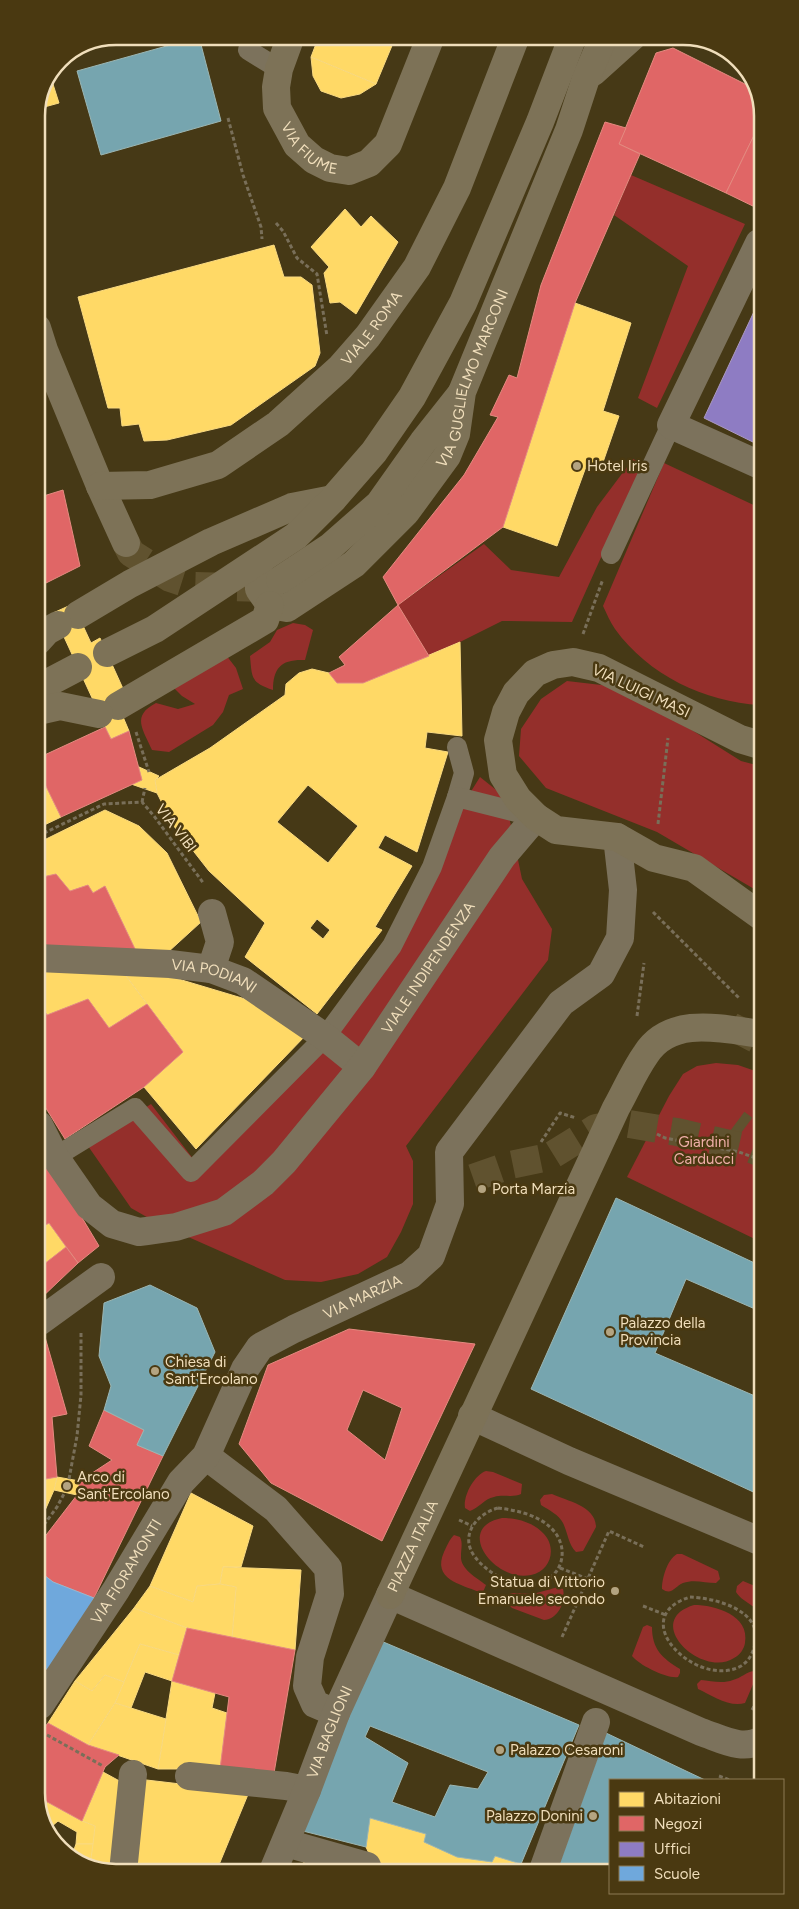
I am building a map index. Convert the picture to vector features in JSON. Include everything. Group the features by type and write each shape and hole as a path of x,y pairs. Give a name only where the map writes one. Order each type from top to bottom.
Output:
{"street":[{"name":"VIA FIUME","path":"288,45 279,69 276,87 277,108 297,145 314,160 330,168 349,171 369,163 388,144 427,45"},
{"name":"VIALE ROMA","path":"100,486 150,485 218,465 278,424 340,368 368,336 417,267 457,188 513,45"},
{"path":"107,653 155,629 296,536 333,499 374,452 412,397 463,303 540,122 570,45"},
{"name":"VIA GUGLIELMO MARCONI","path":"275,593 379,504 423,442 462,392 569,130 586,78 600,45"},
{"path":"586,78 623,45"},
{"path":"754,253 671,425 754,463"},
{"path":"45,352 100,486 126,543"},
{"path":"58,627 130,584 211,542 292,507 333,499"},
{"path":"45,709 60,706 115,707 264,620 275,593 259,589 258,562"},
{"name":"VIA LUIGI MASI","path":"536,817 518,799 503,775 498,740 506,712 516,693 535,673 553,665 573,662 599,668 740,739 754,743"},
{"path":"45,684 78,667"},
{"path":"536,817 556,830 617,837 654,858 694,868 754,911"},
{"name":"VIALE INDIPENDENZA","path":"55,1157 89,1206 112,1224 139,1232 147,1232 176,1227 224,1212 262,1183 284,1162 362,1068 502,857 536,817"},
{"name":"VIA MARZIA","path":"206,1456 245,1369 260,1347 294,1329 410,1275 431,1256 450,1204 449,1152 561,1003 601,974 620,938 623,890 617,837"},
{"path":"211,969 220,942 212,913"},
{"name":"VIA PODIANI","path":"45,958 170,964 211,969 243,980 325,1037 362,1068"},
{"path":"754,1033 692,1027 665,1035 646,1052 616,1108 472,1416 569,1461 754,1539"},
{"path":"45,1137 55,1157"},
{"path":"45,1318 101,1277"},
{"name":"PIAZZA ITALIA","path":"472,1416 390,1595 702,1732 739,1746 754,1744"},
{"path":"206,1456 276,1510 328,1568 330,1594 310,1657 307,1686 315,1704 336,1713"},
{"name":"VIA FIORAMONTI","path":"46,1698 116,1590 181,1482 206,1456"},
{"name":"VIA BAGLIONI","path":"277,1864 336,1713 390,1595"},
{"path":"545,1864 596,1722"},
{"path":"125,1864 133,1774"},
{"path":"189,1776 307,1790"},
{"path":"286,1843 360,1864"}],"lane":[{"path":"248,50 279,69"},
{"path":"612,554 671,425"},
{"path":"55,1157 135,1108 192,1172 325,1037 392,946 432,867 464,773 457,747"},
{"path":"457,797 536,817"}],"path":[{"path":"228,118 243,175 261,227 262,238"},
{"path":"276,222 284,231 297,258 317,274 328,344"},
{"path":"573,662 612,554"},
{"path":"115,707 149,772"},
{"path":"658,832 669,736"},
{"path":"142,802 145,788"},
{"name":"VIA VIBI","path":"45,833 104,804 142,802 203,881 212,913"},
{"path":"650,920 652,910 741,1000"},
{"path":"635,1024 645,958"},
{"path":"541,1142 560,1113 583,1120"},
{"path":"657,1134 665,1138 739,1152 754,1157"},
{"path":"69,1479 77,1436 81,1395 80,1331"},
{"path":"45,1523 65,1492"},
{"path":"498,1508 534,1517 552,1528 562,1546 563,1557 560,1568 544,1582 534,1584 523,1584 503,1579 474,1557 470,1541 472,1526 487,1511 498,1508"},
{"path":"454,1517 472,1526"},
{"path":"561,1641 610,1531 644,1547"},
{"path":"560,1568 588,1579"},
{"path":"754,1629 744,1614 726,1603 707,1598 690,1597 680,1600 672,1606 666,1615 663,1626 665,1636 670,1645 683,1657 709,1668 729,1670 740,1666 748,1660 754,1651"},
{"path":"643,1606 666,1615"},
{"path":"748,1713 754,1706"},
{"path":"45,1734 105,1767"},
{"path":"719,1776 727,1779"}],"green space":[{"path":"631,175 745,224 657,408 638,398 688,266 614,215"},
{"path":"633,459 643,464 572,622 502,621 429,656 398,605 484,544 511,570 559,577 597,507"},
{"path":"664,463 754,505 754,704 739,703 699,692 661,672 628,645 613,626 603,606"},
{"path":"293,623 305,625 313,630 305,660 290,661 280,666 275,675 273,690 260,685 252,675 250,656 270,642 277,630"},
{"path":"226,655 236,668 243,689 229,695 223,712 213,725 169,752 152,750 141,724 141,718 144,713 156,703 178,709 195,704 182,696 173,687"},
{"path":"567,681 610,686 671,717 741,761 754,764 754,889 657,832 546,788 519,756 521,729 541,699"},
{"path":"480,777 505,797 522,879 552,929 548,960 406,1146 413,1161 413,1204 401,1232 387,1257 358,1274 321,1282 285,1280 159,1224 131,1208 88,1146 151,1104 194,1160 322,1029 380,951 419,875"},
{"name":"Giardini Carducci","path":"716,1063 738,1065 754,1071 754,1239 627,1177 669,1096 683,1074 697,1066"},
{"path":"486,1471 522,1484 521,1494 490,1498 470,1511 465,1508 465,1503 470,1486 477,1477"},
{"path":"552,1494 580,1505 595,1520 596,1527 583,1551 576,1552 571,1546 561,1520 541,1505 540,1500 544,1495"},
{"path":"502,1518 513,1519 535,1526 548,1540 551,1552 550,1558 538,1573 517,1575 504,1571 493,1563 485,1553 480,1543 481,1532 488,1524"},
{"path":"454,1535 461,1539 461,1561 463,1565 486,1585 483,1592 456,1583 442,1569 441,1561 444,1552"},
{"path":"677,1554 682,1554 718,1571 720,1579 716,1583 687,1582 680,1584 671,1591 665,1591 662,1589 666,1570 670,1560"},
{"path":"743,1581 754,1586 754,1607 739,1596 736,1592 737,1586"},
{"path":"558,1587 563,1589 562,1604 557,1613 549,1619 544,1620 512,1608 505,1601 507,1595 512,1593 533,1594"},
{"path":"694,1605 712,1607 737,1619 745,1633 745,1643 738,1655 721,1662 707,1661 693,1655 682,1645 675,1634 673,1623 679,1613"},
{"path":"647,1625 652,1627 652,1635 659,1652 680,1669 678,1677 667,1676 654,1671 632,1656 643,1627"},
{"path":"754,1671 754,1682 745,1703 733,1704 698,1689 697,1684 701,1680 725,1682"}],"building: Abitazioni":[{"path":"316,45 392,45 376,84 311,57"},
{"path":"311,57 376,84 360,94 341,98 321,91 313,76"},
{"path":"53,84 59,103 46,107"},
{"path":"345,209 361,227 371,216 398,242 356,314 340,302 330,303 324,273 329,267 311,247"},
{"path":"274,245 284,277 301,277 312,285 320,353 315,366 231,425 167,440 144,441 139,424 122,426 120,408 108,408 78,297"},
{"path":"575,303 631,323 603,411 619,416 601,468 587,464 557,546 503,527"},
{"path":"73,604 91,643 100,638 125,693 115,698 129,731 111,739 53,613"},
{"path":"460,642 462,736 427,732 425,748 448,752 417,852 385,835 378,848 412,866 375,927 382,930 317,1014 245,957 265,923 209,871 173,825 157,793 155,780 210,748 285,695 286,684 299,673 312,669 329,673 337,683 363,683","holes":["308,785 358,826 328,863 277,822","317,919 330,930 323,939 310,928"]},
{"path":"139,767 159,776 155,780 157,793 131,784 142,780"},
{"path":"45,784 61,817 45,825"},
{"path":"105,810 139,826 167,853 201,922 167,953 136,951 105,886 93,893 88,885 70,891 56,874 45,876 45,840"},
{"path":"45,964 121,969 147,1004 109,1028 88,999 47,1015 45,1012"},
{"path":"121,969 165,975 262,1004 307,1034 196,1149 144,1087 183,1052"},
{"path":"49,1223 66,1247 45,1263 45,1225"},
{"name":"Arco di Sant'Ercolano","path":"57,1477 80,1481 77,1495 54,1490"},
{"path":"57,1477 54,1490 45,1510 45,1479"},
{"path":"191,1493 253,1526 241,1567 223,1567 220,1584 197,1586 193,1602 150,1586"},
{"path":"223,1567 301,1570 295,1650 232,1638 236,1587 220,1584"},
{"path":"220,1584 236,1587 232,1638 187,1628 134,1608 150,1586 193,1602 197,1586"},
{"path":"134,1608 187,1628 179,1655 140,1644 124,1682 105,1675 92,1691 75,1681"},
{"path":"140,1644 179,1655 172,1681 145,1672 131,1708 115,1703"},
{"path":"105,1675 124,1682 115,1703 88,1745 48,1723 75,1681 92,1691"},
{"path":"172,1681 215,1693 212,1708 227,1713 220,1769 158,1769"},
{"path":"115,1703 166,1719 158,1769 88,1745"},
{"path":"103,1772 125,1784 112,1864 91,1860 95,1826 82,1821"},
{"path":"138,1779 249,1792 219,1864 131,1864"},
{"path":"46,1801 95,1826 93,1844 76,1844 77,1832 58,1821 53,1825"},
{"path":"370,1818 426,1834 424,1842 457,1857 492,1862 495,1856 521,1864 374,1864 366,1847"},
{"path":"76,1844 93,1844 91,1860 74,1850"},
{"path":"306,1858 330,1864 303,1864"}],"building: Negozi":[{"path":"673,48 747,85 753,102 754,135 726,193 619,144 656,53"},
{"path":"605,122 626,128 619,144 640,154 575,303 503,527 398,605 383,577 464,475 498,417 490,415 509,375 517,378 541,285"},
{"path":"754,135 754,207 726,193"},
{"path":"63,490 80,566 45,584 45,496"},
{"path":"398,605 429,656 363,683 337,683 329,673 345,665 339,657"},
{"path":"105,727 111,739 129,731 142,780 61,817 45,784 45,755"},
{"path":"56,874 70,891 88,885 93,893 105,886 136,951 45,952 45,876"},
{"path":"88,999 109,1028 147,1004 183,1052 144,1087 65,1139 45,1107 45,1012 47,1015"},
{"path":"45,1156 99,1246 78,1263 49,1223 45,1225"},
{"path":"66,1247 78,1263 45,1294 45,1263"},
{"path":"349,1329 475,1344 382,1541 271,1483 239,1444 268,1365","holes":["363,1390 402,1408 385,1460 347,1430"]},
{"path":"45,1337 67,1414 52,1417 57,1477 45,1479"},
{"path":"104,1410 144,1430 137,1445 163,1456 94,1598 53,1582 45,1576 45,1537 77,1495 80,1481 112,1460 89,1446"},
{"path":"187,1628 295,1650 273,1779 220,1769 229,1697 172,1681"},
{"path":"48,1723 88,1745 119,1755 105,1767 82,1821 46,1801 45,1727"}],"building: Uffici":[{"path":"754,312 754,443 704,418"}],"building: Scuole":[{"path":"45,1576 53,1582 94,1598 50,1671 45,1668"}],"building: Pubblico":[{"path":"170,45 201,45 221,121 101,155 77,71"},
{"name":"Palazzo della Provincia","path":"616,1198 754,1263 754,1309 686,1279 655,1353 754,1396 754,1492 531,1389"},
{"name":"Chiesa di Sant'Ercolano","path":"150,1285 197,1308 215,1352 163,1456 137,1445 144,1430 104,1410 111,1386 99,1356 104,1303"},
{"name":"Palazzo Cesaroni","path":"374,1638 579,1725 521,1864 495,1856 492,1862 457,1857 424,1842 426,1834 370,1818 366,1847 299,1830","holes":["370,1726 488,1772 478,1789 450,1785 435,1817 392,1802 408,1763 365,1737"]},
{"name":"Palazzo Donini","path":"606,1733 703,1779 609,1779 609,1864 559,1864"}],"tunnel":[{"path":"126,543 131,553 170,578 195,586 264,588 280,580"},
{"path":"737,1045 752,1016"},
{"path":"473,1178 510,1165 549,1157 596,1128 623,1123 677,1132 754,1150"},
{"path":"736,1123 744,1129"}],"place":[{"name":"Hotel Iris","path":"577,466"},
{"name":"Porta Marzia","path":"482,1189"},
{"name":"Palazzo della Provincia","path":"610,1332"},
{"name":"Chiesa di Sant'Ercolano","path":"155,1371"},
{"name":"Arco di Sant'Ercolano","path":"67,1486"},
{"name":"Statua di Vittorio Emanuele secondo","path":"615,1591"},
{"name":"Palazzo Cesaroni","path":"500,1750"},
{"name":"Palazzo Donini","path":"593,1816"}]}
